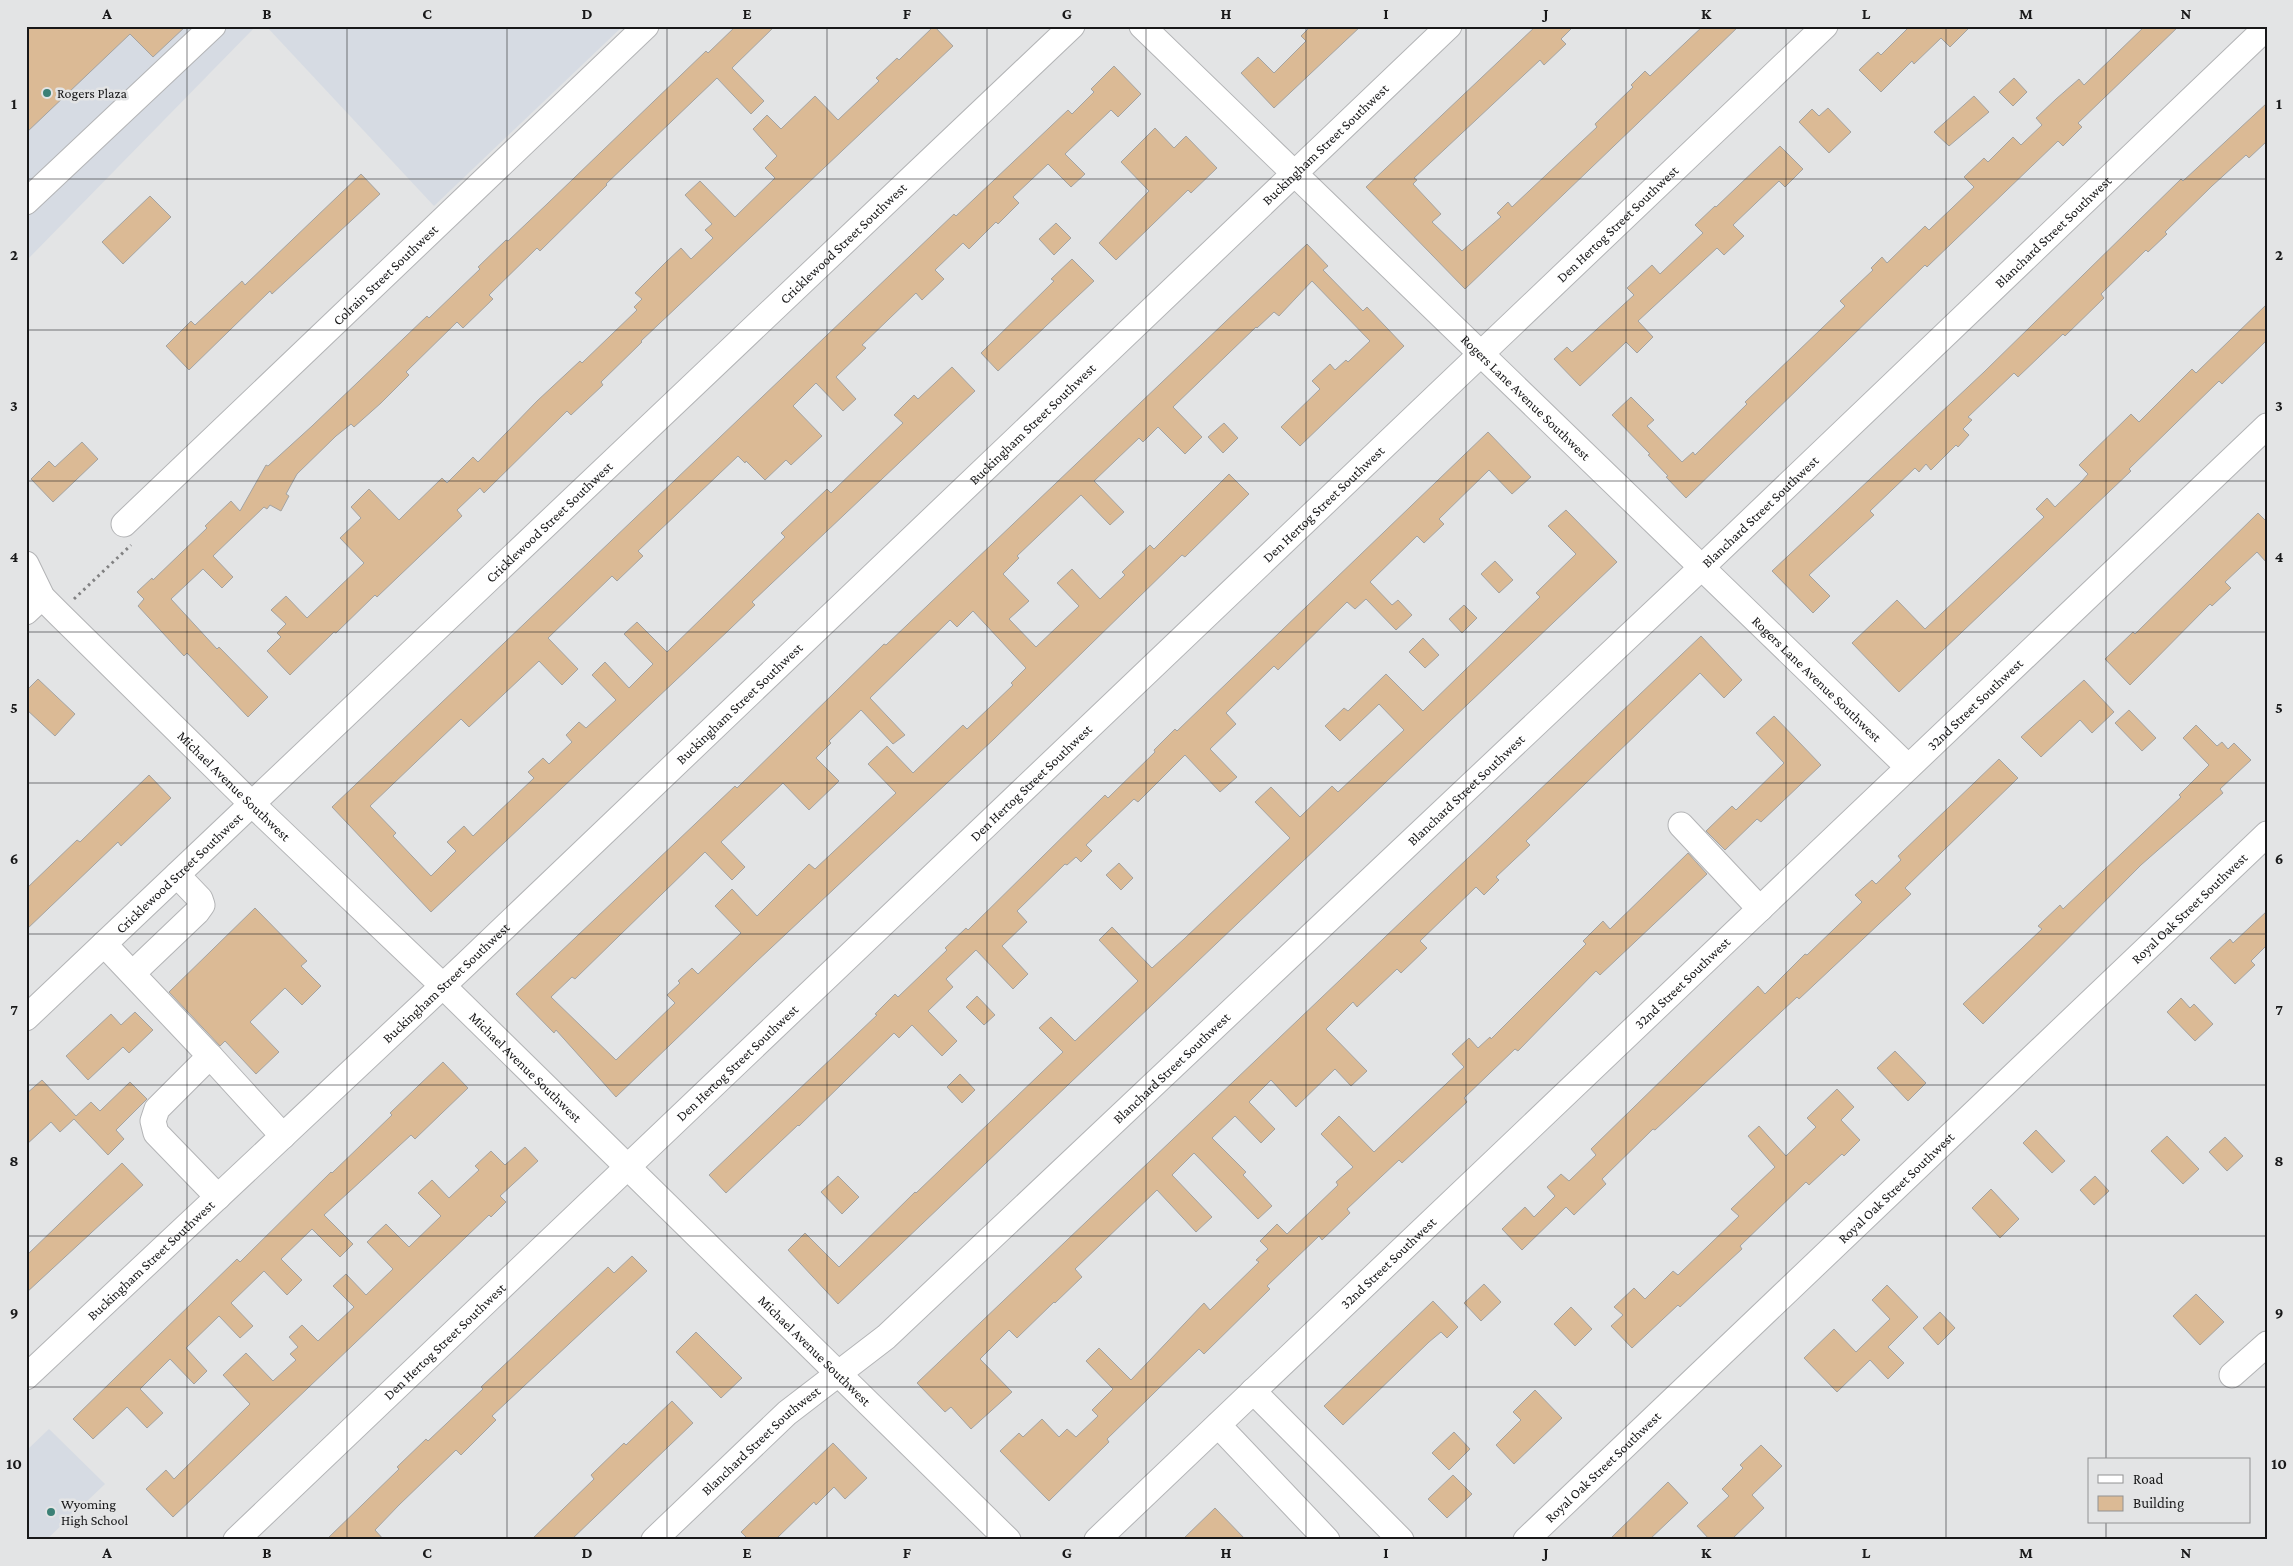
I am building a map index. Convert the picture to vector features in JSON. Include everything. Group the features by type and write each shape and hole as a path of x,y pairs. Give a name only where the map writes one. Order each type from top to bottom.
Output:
{"street":[{"path":"30,192 213,26"},
{"name":"Colrain Street Southwest","path":"129,533 646,26"},
{"name":"Cricklewood Street Southwest","path":"26,1018 1072,26"},
{"name":"Rogers Lane Avenue Southwest","path":"1142,26 1908,767"},
{"name":"Buckingham Street Southwest","path":"26,1377 443,986 1449,26"},
{"name":"Den Hertog Street Southwest","path":"236,1540 1825,26"},
{"name":"Blanchard Street Southwest","path":"654,1540 787,1413 894,1330 1701,568 2267,27"},
{"name":"32nd Street Southwest","path":"1097,1540 2267,426"},
{"name":"Michael Avenue Southwest","path":"26,564 31,600 251,803 443,986 839,1372 1008,1540"},
{"path":"1681,824 1760,908"},
{"name":"Royal Oak Street Southwest","path":"1526,1540 2267,834"},
{"path":"132,973 197,912 202,905 200,900 177,875"},
{"path":"104,944 283,1136"},
{"path":"210,1056 156,1109 153,1122 156,1133 218,1197"},
{"path":"2232,1375 2267,1344"},
{"path":"1253,1391 1401,1540"},
{"path":"1218,1425 1327,1540"}],"path":[{"path":"73,600 129,533"}],"shaded area":[{"path":"26,26 256,26 26,261"},
{"path":"266,26 623,26 434,206"},
{"name":"Wyoming High School","path":"49,1429 105,1484 46,1540 26,1540 26,1451"}],"building":[{"name":"Rogers Plaza","path":"26,26 186,26 153,57 130,34 26,133"},
{"path":"736,26 775,26 732,68 764,101 751,114 717,78 606,184 540,251 537,248 489,295 493,299 463,328 457,322 406,372 409,375 381,403 354,427 351,424 336,436 297,474 286,494 289,496 281,511 270,505 267,509 264,507 213,556 233,577 222,588 203,569 171,599 217,649 219,647 268,697 248,717 187,653 184,656 138,606 144,599 137,592 152,578 153,580 207,528 205,526 231,501 240,511 266,465 268,466 312,426 427,316 429,318 480,269 478,267 506,240 508,241 706,51 708,53"},
{"path":"934,26 953,46 641,341 601,382 603,385 571,415 567,411 484,493 480,488 457,510 462,516 377,597 375,595 290,675 267,651 281,637 277,633 286,624 271,610 286,596 307,618 364,563 340,538 361,518 351,507 369,489 399,520 442,478 447,483 473,457 478,462 537,401 580,361 582,363 637,310 634,307 642,299 635,293 667,261 681,248 691,259 713,238 705,230 712,224 685,195 700,181 735,217 775,178 765,168 777,156 753,129 767,115 781,129 815,96 838,120 879,81 876,78 897,58 899,60"},
{"path":"1311,26 1361,26 1274,108 1241,73 1258,57 1274,73 1306,41 1301,36"},
{"path":"1536,26 1574,26 1561,39 1566,44 1544,65 1540,60 1414,178 1417,180 1413,184 1441,214 1432,222 1462,251 1501,217 1497,213 1508,202 1512,207 1597,127 1595,124 1633,87 1631,85 1645,71 1650,76 1703,26 1739,26 1465,289 1366,187"},
{"path":"1910,26 1971,26 1950,47 1941,38 1914,64 1912,61 1881,92 1859,70 1878,52 1881,55"},
{"path":"2145,26 2179,26 2078,123 2082,127 2063,146 2058,141 1927,267 1925,265 1686,498 1648,455 1650,454 1612,415 1631,397 1654,420 1647,426 1682,462 1693,452 1695,455 1747,404 1745,402 1845,306 1840,301 1873,270 1871,268 1882,257 1887,263 1925,226 1929,230 1974,187 1964,177 1984,158 1988,162 2013,137 2021,145 2042,125 2036,118 2079,79 2084,85"},
{"path":"1114,66 1141,94 1118,117 1111,110 1065,154 1085,174 1071,187 1048,164 1013,197 1019,203 998,224 996,222 969,249 963,243 935,270 944,279 922,300 916,293 862,345 866,348 836,377 856,399 843,411 816,383 793,406 822,436 791,465 786,460 765,480 746,461 745,463 738,456 638,551 643,556 617,581 612,576 548,638 578,669 562,685 539,661 469,727 461,719 370,806 396,833 393,836 431,876 456,851 447,842 464,826 473,836 534,778 528,772 543,758 549,764 572,742 566,735 579,722 586,728 616,700 592,675 605,662 629,688 653,664 624,634 637,622 667,652 785,537 781,533 827,489 831,493 903,423 894,415 914,395 918,399 952,367 975,391 752,602 755,605 730,629 431,912 332,807 954,214 956,216 1068,110 1072,114 1094,92 1091,89"},
{"path":"2014,78 2027,92 2013,106 1999,92"},
{"path":"1974,96 1989,112 1949,146 1934,132"},
{"path":"2267,103 2267,141 2249,158 2246,155 2212,186 2165,232 2167,234 2148,252 2146,250 2101,294 2104,298 2065,336 2063,334 2018,377 2014,373 1968,417 1972,420 1963,429 1969,435 1958,447 1956,445 1931,470 1926,464 1919,472 1915,468 1870,511 1874,515 1809,575 1830,596 1813,613 1772,571 1984,372 2181,179 2183,181"},
{"path":"1828,108 1851,132 1829,153 1799,122 1812,109 1819,116"},
{"path":"1155,128 1174,148 1186,136 1217,168 1191,193 1188,190 1116,260 1099,243 1149,191 1121,162"},
{"path":"1780,146 1803,169 1785,187 1779,181 1733,225 1744,236 1724,255 1717,248 1638,321 1653,337 1637,353 1626,342 1580,386 1554,359 1567,347 1572,352 1634,295 1627,288 1652,265 1660,274 1703,233 1695,225"},
{"path":"361,174 380,194 272,294 270,291 189,370 166,346 191,321 195,325 242,281 245,285"},
{"path":"150,196 171,217 123,264 102,242"},
{"path":"1056,223 1071,238 1054,255 1039,239"},
{"path":"1307,244 1328,266 1323,270 1363,311 1367,307 1404,346 1300,446 1281,427 1320,389 1312,381 1330,364 1335,370 1346,360 1348,362 1370,341 1312,281 1279,316 1274,312 1256,327 1173,407 1202,437 1185,454 1158,427 1143,442 1139,438 1094,481 1124,512 1110,525 1081,495 1017,556 1019,558 1003,574 1029,601 1009,619 1036,647 1079,606 1057,583 1072,569 1100,599 1125,575 1122,572 1150,545 1154,549 1229,474 1249,494 1185,557 1182,555 994,739 755,963 616,1097 556,1030 554,1033 516,994 735,786 737,788 884,644 886,645","holes":["973,611 1026,668 1011,683 1013,685 967,729 963,725 913,773 887,746 868,764 896,793 815,869 809,864 757,916 732,889 715,906 741,933 698,974 692,968 678,981 680,983 667,995 675,1003 616,1060 551,997 572,977 575,979 705,852 732,880 745,867 721,842 783,783 809,810 839,781 816,758 831,743 829,741 861,710 893,744 905,735 870,698 950,620 957,627"]},
{"path":"1072,259 1094,281 998,371 981,353 1054,281 1051,279"},
{"path":"2267,304 2267,340 2222,384 2219,381 2129,469 2131,471 1899,692 1852,643 1897,600 1925,629 2044,517 2036,509 2047,498 2055,507 2081,482 2088,474 2079,465 2131,414 2139,422 2192,369 2196,373"},
{"path":"1224,423 1238,438 1223,453 1208,437"},
{"path":"1488,432 1531,477 1512,494 1489,470 1439,519 1444,524 1424,543 1417,536 1370,582 1392,605 1398,600 1412,615 1396,630 1366,599 1355,609 1347,602 1278,670 1274,666 1226,713 1236,724 1210,749 1237,777 1220,792 1185,755 1138,802 1134,799 1086,845 1092,851 1081,862 1076,857 1067,865 1065,864 1017,911 1027,922 1002,946 1028,974 1013,989 976,950 946,979 953,987 928,1011 957,1041 942,1056 912,1025 899,1038 894,1033 799,1126 726,1193 709,1175 877,1015 875,1014 895,994 898,997 947,950 945,948 966,928 968,930 1105,795 1108,798 1155,752 1154,750 1175,729 1177,731"},
{"path":"82,442 98,459 53,502 31,479 49,461 55,467"},
{"path":"1566,510 1617,562 838,1304 788,1250 805,1233 839,1267 1063,1052 1039,1028 1051,1017 1075,1041 1138,981 1099,940 1112,927 1152,968 1290,838 1255,802 1271,787 1300,817 1332,786 1338,792 1404,730 1379,704 1340,741 1325,726 1344,708 1348,711 1386,674 1423,711 1540,597 1536,593 1576,554 1548,526"},
{"path":"2258,513 2267,522 2267,563 2257,552 2225,582 2231,588 2212,606 2210,604 2130,685 2105,659 2133,632 2135,634"},
{"path":"1495,561 1513,580 1499,593 1481,574"},
{"path":"1464,605 1477,618 1462,633 1449,619"},
{"path":"1701,636 1742,680 1724,698 1700,673 1526,841 1530,845 1496,877 1499,880 1484,895 1476,887 1420,941 1427,948 1401,973 1397,969 1357,1007 1353,1002 1326,1029 1367,1071 1351,1086 1335,1069 1296,1107 1271,1080 1249,1102 1275,1129 1261,1143 1235,1116 1212,1138 1246,1172 1243,1175 1272,1206 1258,1219 1194,1153 1172,1175 1212,1217 1196,1232 1157,1190 1075,1269 1082,1277 1055,1303 1017,1338 1009,1330 980,1359 1012,1392 971,1429 951,1407 945,1412 917,1383"},
{"path":"1423,638 1439,655 1425,668 1409,652"},
{"path":"38,679 75,714 55,736 26,709 26,691"},
{"path":"2084,680 2114,712 2092,733 2080,720 2041,757 2021,737"},
{"path":"2129,710 2156,738 2142,751 2115,723"},
{"path":"1774,716 1821,765 1761,822 1757,819 1725,850 1706,831 1732,806 1736,810 1784,763 1756,733"},
{"path":"2196,725 2217,746 2222,742 2228,749 2234,743 2251,760 2220,789 2223,793 2141,865 1983,1024 1963,1004 2042,929 2038,926 2060,905 2063,909 2181,797 2179,795 2209,765 2183,738"},
{"path":"1999,759 2018,778 1905,888 1911,894 1799,999 1797,997 1655,1130 1653,1129 1602,1179 1606,1184 1574,1215 1566,1207 1522,1250 1502,1229 1525,1207 1534,1217 1555,1196 1547,1187 1561,1174 1569,1181 1596,1155 1591,1149 1758,986 1765,994 1805,954 1807,955 1862,902 1855,895 1872,880 1876,884 1901,860 1898,856"},
{"path":"149,775 171,798 121,846 118,842 26,930 26,889 77,840 80,842"},
{"path":"1688,853 1707,874 1600,975 1596,971 1518,1051 1515,1049 1464,1098 1467,1102 1402,1163 1399,1160 1347,1209 1350,1213 1322,1240 1319,1236 1267,1286 1270,1289 1204,1354 1199,1349 1107,1439 1109,1442 1049,1501 1000,1451 1019,1433 1023,1437 1042,1419 1059,1437 1067,1429 1076,1437 1098,1416 1092,1410 1113,1389 1086,1361 1099,1348 1131,1380 1204,1303 1210,1310 1259,1262 1256,1260 1268,1249 1260,1241 1277,1224 1287,1234 1338,1185 1336,1182 1353,1167 1321,1134 1339,1116 1374,1152 1464,1067 1452,1054 1469,1038 1478,1048 1490,1037 1491,1039 1586,944 1583,941 1603,921 1610,929"},
{"path":"1119,863 1133,878 1121,890 1106,875"},
{"path":"255,908 307,961 301,966 321,986 302,1005 285,988 250,1022 279,1052 256,1074 225,1041 220,1046 169,992"},
{"path":"2267,911 2267,945 2251,961 2255,965 2235,984 2210,958 2230,939 2233,943"},
{"path":"977,996 995,1015 984,1025 966,1007"},
{"path":"2181,998 2190,1008 2194,1004 2213,1024 2195,1041 2167,1012"},
{"path":"135,1012 153,1030 129,1053 123,1047 88,1080 66,1056 111,1014 121,1025"},
{"path":"1895,1051 1926,1083 1908,1101 1877,1068"},
{"path":"443,1062 468,1088 415,1139 411,1135 324,1215 353,1244 340,1257 312,1229 281,1259 302,1280 287,1295 264,1271 231,1303 253,1326 240,1338 219,1316 186,1348 207,1371 194,1384 170,1359 140,1389 163,1413 147,1428 127,1407 93,1439 73,1419 237,1259 240,1262 392,1115 390,1113"},
{"path":"960,1074 975,1090 962,1103 947,1087"},
{"path":"42,1080 76,1116 91,1102 100,1111 130,1082 147,1099 116,1130 124,1139 108,1155 74,1119 60,1132 51,1122 26,1145 26,1094"},
{"path":"1837,1089 1854,1107 1841,1120 1860,1140 1809,1185 1806,1182 1740,1246 1742,1249 1680,1307 1678,1305 1632,1348 1611,1326 1623,1315 1614,1307 1634,1288 1645,1299 1673,1271 1678,1275 1739,1216 1731,1209 1775,1167 1748,1136 1759,1126 1786,1156 1816,1127 1807,1118"},
{"path":"2036,1130 2065,1161 2052,1173 2023,1143"},
{"path":"2167,1136 2199,1169 2183,1184 2151,1151"},
{"path":"2225,1137 2243,1156 2227,1171 2209,1152"},
{"path":"525,1147 538,1161 500,1196 506,1202 491,1217 489,1215 173,1517 146,1489 166,1470 174,1479 250,1404 223,1375 246,1353 273,1381 296,1360 290,1354 298,1347 289,1337 302,1325 318,1341 354,1307 333,1286 346,1274 366,1295 393,1269 367,1242 386,1224 409,1247 441,1216 418,1193 432,1180 449,1198 479,1170 475,1166 491,1151 505,1165"},
{"path":"122,1163 143,1185 26,1293 26,1256"},
{"path":"838,1176 859,1197 842,1214 821,1192"},
{"path":"2095,1176 2109,1191 2094,1205 2080,1190"},
{"path":"1991,1189 2019,1219 2000,1238 1972,1208"},
{"path":"632,1256 647,1271 492,1416 496,1420 461,1455 456,1450 399,1505 375,1530 384,1540 326,1540 399,1469 397,1467 426,1439 428,1441 483,1389 481,1387 608,1267 614,1273"},
{"path":"1484,1284 1501,1302 1481,1321 1464,1303"},
{"path":"1887,1285 1918,1317 1888,1347 1904,1363 1888,1379 1870,1360 1837,1392 1804,1358 1834,1329 1856,1352 1890,1319 1872,1300"},
{"path":"2196,1294 2224,1322 2200,1345 2173,1316"},
{"path":"1433,1301 1458,1327 1447,1338 1441,1332 1429,1342 1343,1425 1324,1406"},
{"path":"1571,1307 1592,1329 1575,1346 1554,1324"},
{"path":"1940,1312 1955,1328 1938,1345 1923,1328"},
{"path":"696,1332 742,1378 721,1398 676,1352"},
{"path":"1535,1390 1562,1418 1514,1464 1496,1445 1521,1420 1513,1412"},
{"path":"672,1401 693,1423 571,1540 531,1540 594,1479 591,1475"},
{"path":"1454,1432 1470,1449 1449,1470 1432,1453"},
{"path":"833,1443 867,1478 845,1499 834,1487 816,1505 814,1502 775,1540 749,1540 741,1532"},
{"path":"1761,1445 1782,1466 1752,1495 1764,1508 1731,1540 1710,1540 1697,1526 1729,1496 1722,1489 1743,1468 1740,1465"},
{"path":"1453,1475 1472,1494 1447,1518 1428,1499"},
{"path":"1668,1482 1688,1503 1649,1540 1609,1540"},
{"path":"1215,1508 1246,1540 1182,1540"}],"place":[{"name":"Rogers Plaza","path":"47,93"},
{"name":"Wyoming High School","path":"51,1512"}]}
